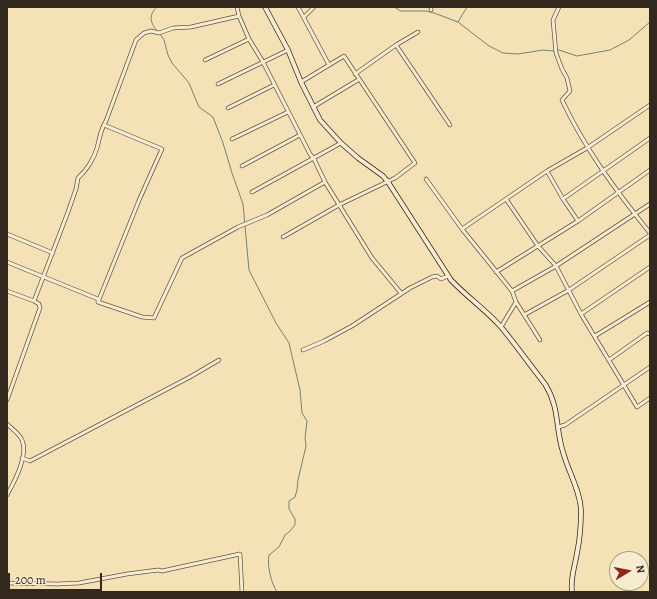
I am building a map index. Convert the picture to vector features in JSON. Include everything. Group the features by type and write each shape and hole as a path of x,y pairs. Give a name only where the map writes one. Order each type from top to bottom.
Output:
{"street":[{"path":"237,7 239,16 249,39 263,62 325,182 372,258 401,293"},
{"path":"265,7 288,50 300,82 320,120 328,131 358,158 383,176 448,276 462,292 501,327 551,394 555,407 563,452 578,494 581,510 577,552 572,576 572,592"},
{"path":"298,7 330,65"},
{"path":"304,17 314,7"},
{"path":"524,315 569,290 650,234 618,193 587,148 562,100 570,91 567,78 556,53 553,20 559,7"},
{"path":"34,301 76,189 78,178 84,172 97,150 100,131 104,125 136,40 144,33 151,31 159,32 173,28 192,27 239,16"},
{"path":"355,74 396,45 418,32"},
{"path":"205,60 249,39"},
{"path":"396,45 450,125"},
{"path":"218,84 288,50"},
{"path":"283,237 339,205 388,182 415,163 358,80 344,56 300,82"},
{"path":"313,107 358,80"},
{"path":"228,108 274,85"},
{"path":"462,229 547,171 587,148 650,104"},
{"path":"232,139 288,112"},
{"path":"98,302 162,148 104,125"},
{"path":"242,166 300,135"},
{"path":"563,199 650,138"},
{"path":"252,192 341,143"},
{"path":"496,272 578,220 650,170"},
{"path":"547,171 563,199 578,220"},
{"path":"426,179 462,229 512,291 516,302 540,340"},
{"path":"7,262 98,299 98,302 142,317 154,318 182,258 238,227 267,215 325,182"},
{"path":"506,199 538,246 556,266 581,314 637,407 650,398"},
{"path":"512,291 556,266 650,204"},
{"path":"7,234 53,253"},
{"path":"581,314 650,267"},
{"path":"303,350 352,326 401,293 432,277 437,276 442,279 448,276"},
{"path":"7,291 34,301 39,304 40,308 7,400"},
{"path":"501,327 516,302"},
{"path":"595,336 650,302"},
{"path":"609,360 648,333 650,334"},
{"path":"22,458 30,461 190,377 219,360"},
{"path":"558,427 565,425 650,368"},
{"path":"7,424 17,432 22,440 24,450 18,474 7,496"},
{"path":"7,583 80,583 127,574 158,570 162,571 240,554 242,592"}],"waterway":[{"path":"157,7 152,13 151,19 158,32"},
{"path":"394,7 401,11 426,11 458,22 489,46 503,53 518,54 543,50 554,51"},
{"path":"458,22 467,7"},
{"path":"557,50 577,56 610,50 629,40 650,22"},
{"path":"160,34 164,40 172,63 189,83 199,107 213,117 223,143 243,204 249,270 276,323 289,343 300,390 302,413 307,421 305,438 306,446 297,490 295,497 289,501 289,509 295,519 295,525 285,535 279,547 269,555 270,574 277,592"}]}
